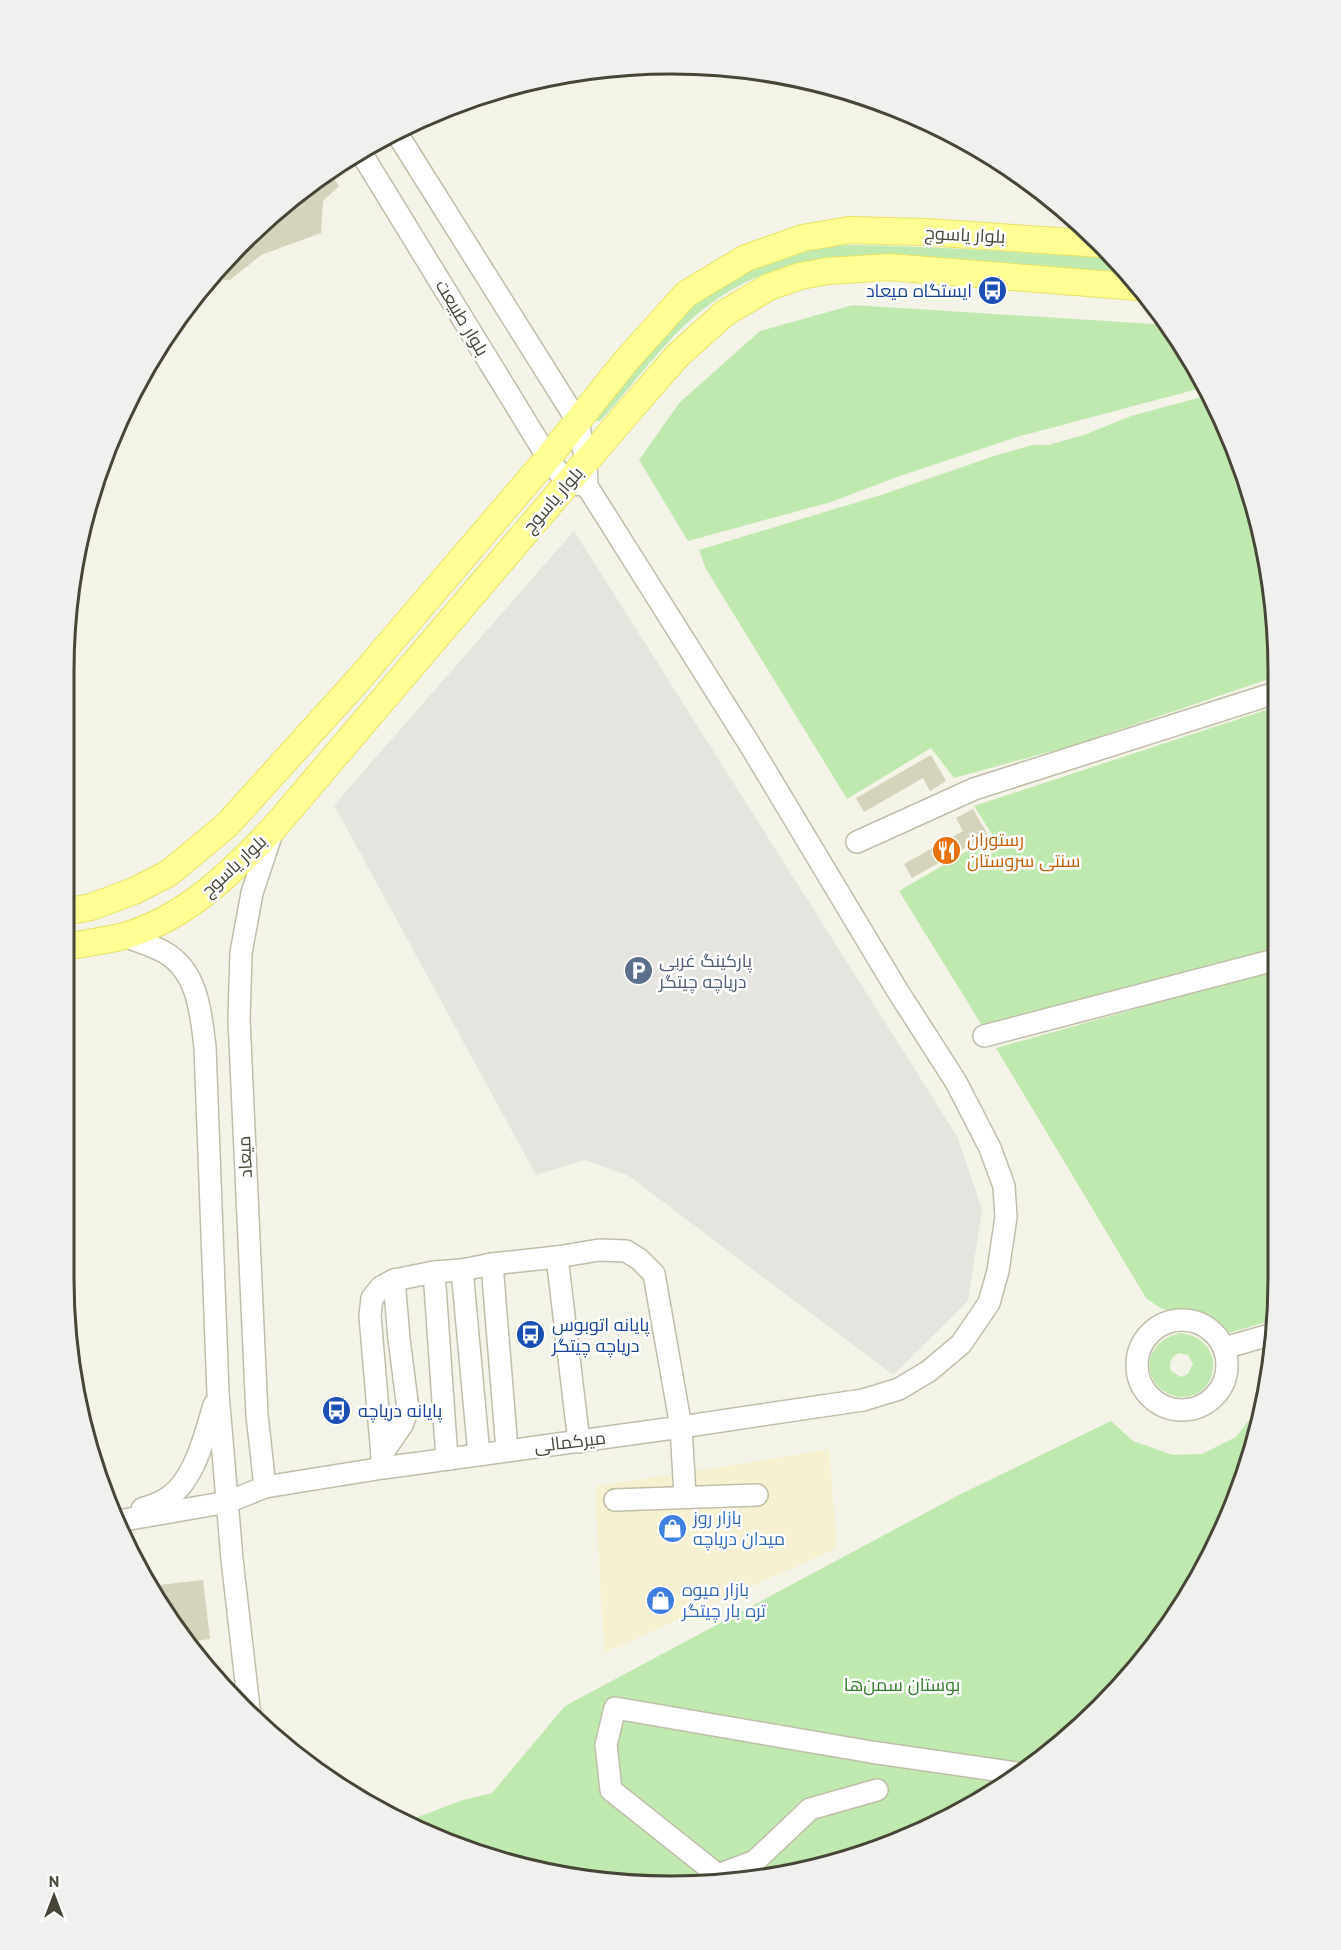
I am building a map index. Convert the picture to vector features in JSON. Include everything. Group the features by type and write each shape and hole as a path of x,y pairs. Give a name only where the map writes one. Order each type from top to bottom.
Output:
{"main road":[{"name":"بلوار یاسوج","path":"74,910 91,907 134,891 169,873 227,825 368,669 548,458 625,362 686,294 746,258 803,238 849,230 925,232 1087,243"},
{"name":"بلوار یاسوج","path":"74,944 124,936 154,924 190,905 230,874 273,829 580,477 678,355 725,313 769,287 800,276 828,271 889,267 1127,286"}],"street":[{"path":"400,138 578,422 580,477"},
{"name":"بلوار طبیعت","path":"364,158 548,458 580,477 750,745 897,990 956,1082 990,1148 1004,1186 1006,1217 998,1271 989,1303"},
{"path":"857,842 974,789 1268,695"},
{"name":"میعاد","path":"265,1488 257,1415 239,1018 243,943 252,893 273,829"},
{"name":"میعاد","path":"124,936 165,952 182,967 193,986 201,1010 205,1047 218,1393 243,1697"},
{"path":"984,1036 1268,962"},
{"path":"383,1461 370,1317 372,1298 381,1287 394,1280 434,1272 599,1250 626,1251 639,1258 654,1274 681,1427 686,1496"},
{"path":"558,1257 579,1442"},
{"path":"492,1264 507,1450"},
{"path":"462,1270 479,1455"},
{"path":"434,1272 447,1459"},
{"path":"383,1461 408,1409 394,1280"},
{"name":"میرکمالی","path":"124,1519 228,1502 265,1488 383,1461 447,1459 479,1455 863,1400 899,1389 929,1371 961,1344 989,1303"},
{"path":"1175,1320 1190,1320 1204,1325 1224,1348 1227,1362 1220,1390 1210,1400 1197,1407 1183,1410 1168,1408 1156,1402 1145,1391 1138,1379 1136,1364 1139,1350 1151,1331 1161,1325 1175,1320"},
{"path":"1224,1348 1264,1337"},
{"path":"218,1393 224,1415 234,1422 245,1421 257,1415"},
{"path":"123,1518 165,1500 182,1487 201,1447 218,1393"},
{"path":"615,1500 756,1495"},
{"path":"717,1874 611,1790 606,1745 615,1708 871,1752 1008,1772"},
{"path":"721,1874 755,1861 810,1809 877,1790"}],"shaded area":[{"name":"پارکینگ غربی دریاچه چیتگر","path":"574,531 957,1136 982,1209 968,1301 893,1375 629,1176 585,1160 536,1175 334,805"},
{"name":"بازار میوه تره بار چیتگر","path":"829,1449 837,1548 604,1653 595,1486"}],"green space":[{"path":"834,245 869,245 1100,256 1114,271 876,257 812,261 781,268 750,280 702,310 656,355 600,421 596,421 593,416 627,371 703,294 769,259"},
{"path":"853,305 1156,324 1197,389 1017,437 897,477 831,502 688,541 639,460 680,402 760,331"},
{"path":"1201,397 1206,406 1236,479 1256,554 1266,631 1268,679 1071,746 954,778 931,748 847,799 706,569 699,550 881,495 994,456 1033,445 1048,445 1084,435 1131,416"},
{"path":"1268,709 1268,951 983,1027 899,891 993,836 974,806"},
{"path":"1268,972 1268,1280 1266,1322 1228,1333 1209,1318 1198,1313 1165,1309 1146,1298 996,1048"},
{"path":"1181,1333 1197,1338 1207,1347 1212,1358 1213,1370 1209,1382 1201,1391 1190,1396 1175,1396 1167,1393 1156,1384 1151,1375 1149,1367 1153,1351 1172,1335","holes":["1180,1353 1188,1355 1193,1364 1188,1374 1181,1377 1171,1371 1170,1362 1173,1357"]},
{"name":"بوستان سمن‌ها","path":"1251,1418 1236,1471 1206,1544 1188,1578 1144,1643 1093,1702 1034,1753 969,1797 935,1815 862,1845 787,1865 710,1875 670,1876 631,1875 554,1865 479,1845 414,1819 463,1800 492,1793 565,1706 957,1496 1111,1421 1133,1441 1173,1455 1202,1454 1236,1437"}],"building":[{"path":"333,178 339,186 323,201 321,233 261,255 230,280 220,280 248,248 307,197"},
{"path":"931,755 946,781 930,791 923,778 864,812 856,798"},
{"name":"رستوران سنتی سروستان","path":"973,809 988,835 912,878 904,864 963,831 956,818"},
{"path":"203,1580 210,1639 195,1641 158,1585"}],"place":[{"name":"ایستگاه میعاد","path":"993,291"},
{"name":"رستوران سنتی سروستان","path":"946,850"},
{"name":"پارکینگ غربی دریاچه چیتگر","path":"638,971"},
{"name":"پایانه اتوبوس دریاچه چیتگر","path":"531,1335"},
{"name":"پایانه دریاچه","path":"337,1411"},
{"name":"بازار روز میدان دریاچه","path":"672,1528"},
{"name":"بازار میوه تره بار چیتگر","path":"661,1600"}]}
